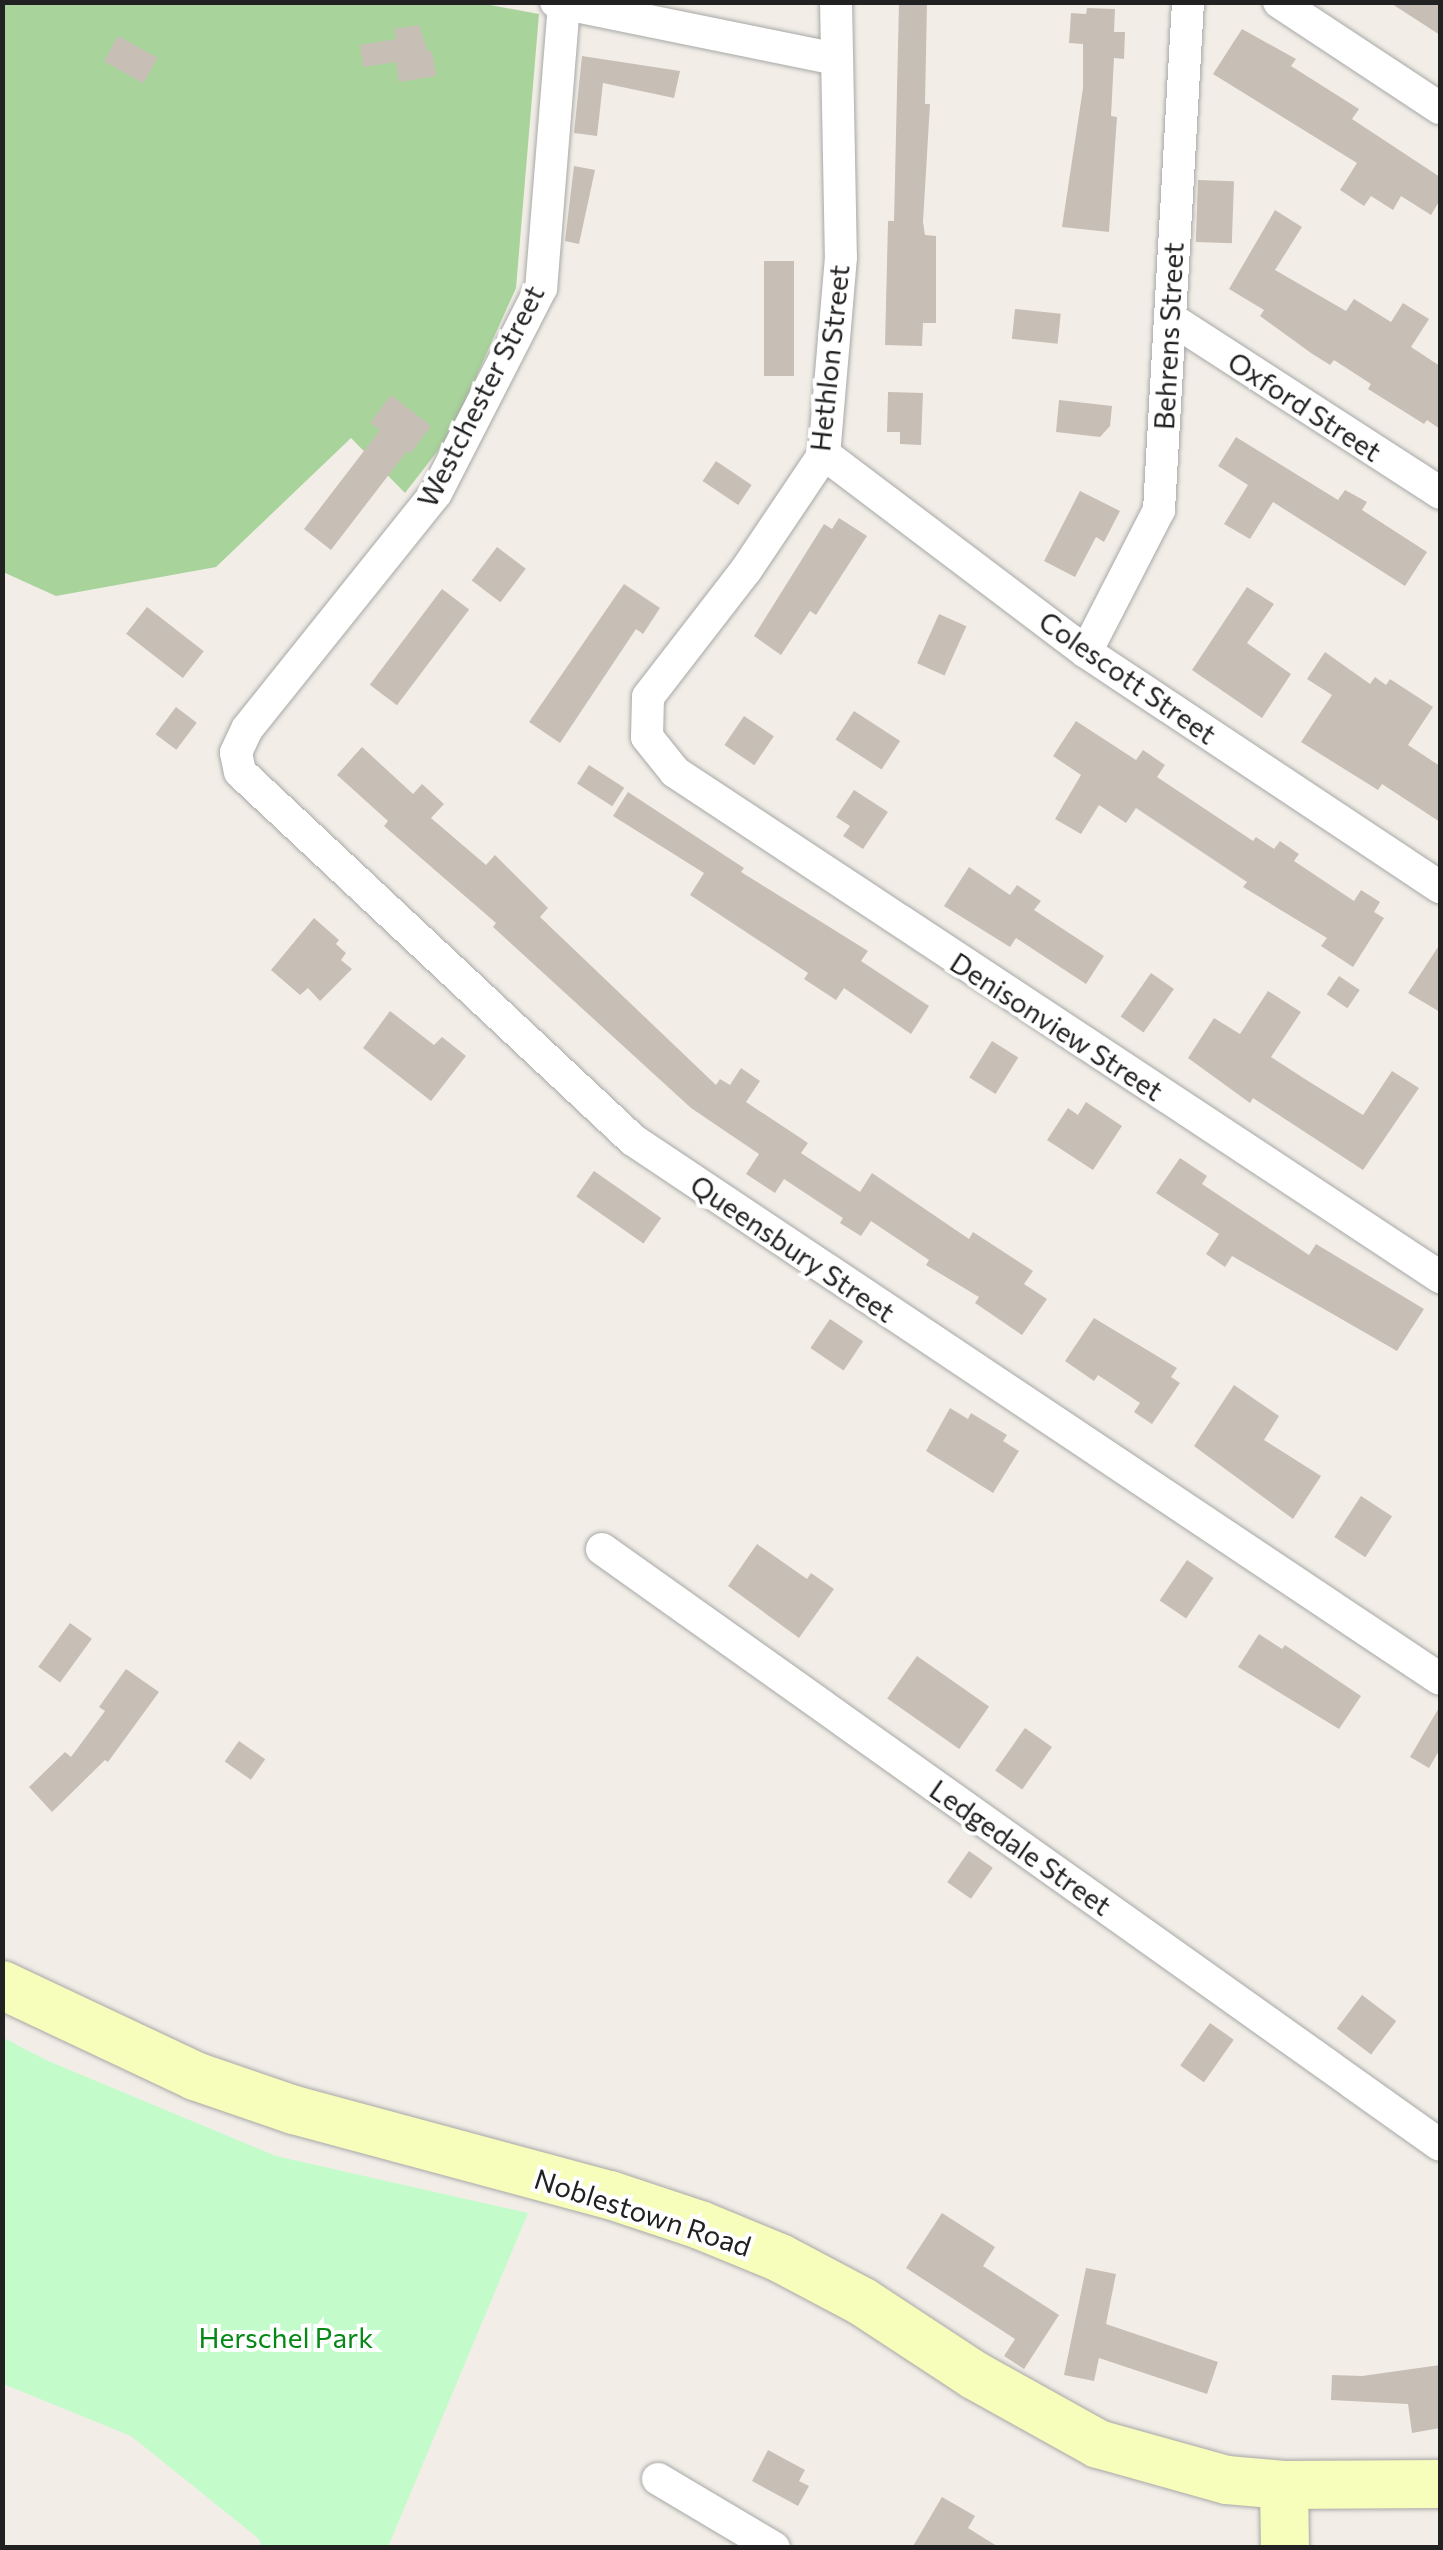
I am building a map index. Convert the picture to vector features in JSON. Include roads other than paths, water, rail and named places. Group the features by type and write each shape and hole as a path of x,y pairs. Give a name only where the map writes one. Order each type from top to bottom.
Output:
{"main road":[{"name":"Noblestown Road","path":"2,1985 195,2076 294,2110 610,2195 700,2225 780,2258 863,2302 974,2375 1098,2444 1226,2480 1284,2485 1440,2484"},
{"path":"1284,2485 1285,2548"}],"street":[{"name":"Hethlon Street","path":"675,772 647,737 648,697 746,570 824,454 841,257 836,2"},
{"name":"Behrens Street","path":"1086,652 1158,510 1188,2"},
{"path":"1279,2 1440,108"},
{"path":"560,3 835,59"},
{"name":"Westchester Street","path":"246,729 436,493 541,288 560,3"},
{"name":"Oxford Street","path":"1170,318 1440,494"},
{"name":"Colescott Street","path":"824,454 1086,652 1440,887"},
{"name":"Queensbury Street","path":"246,729 236,753 240,772 633,1140 1440,1678"},
{"name":"Denisonview Street","path":"675,772 1440,1277"},
{"name":"Ledgedale Street","path":"602,1548 1440,2145"},
{"path":"658,2479 774,2548"}],"park label":[{"name":"Herschel Park","path":"286,2337"}]}
